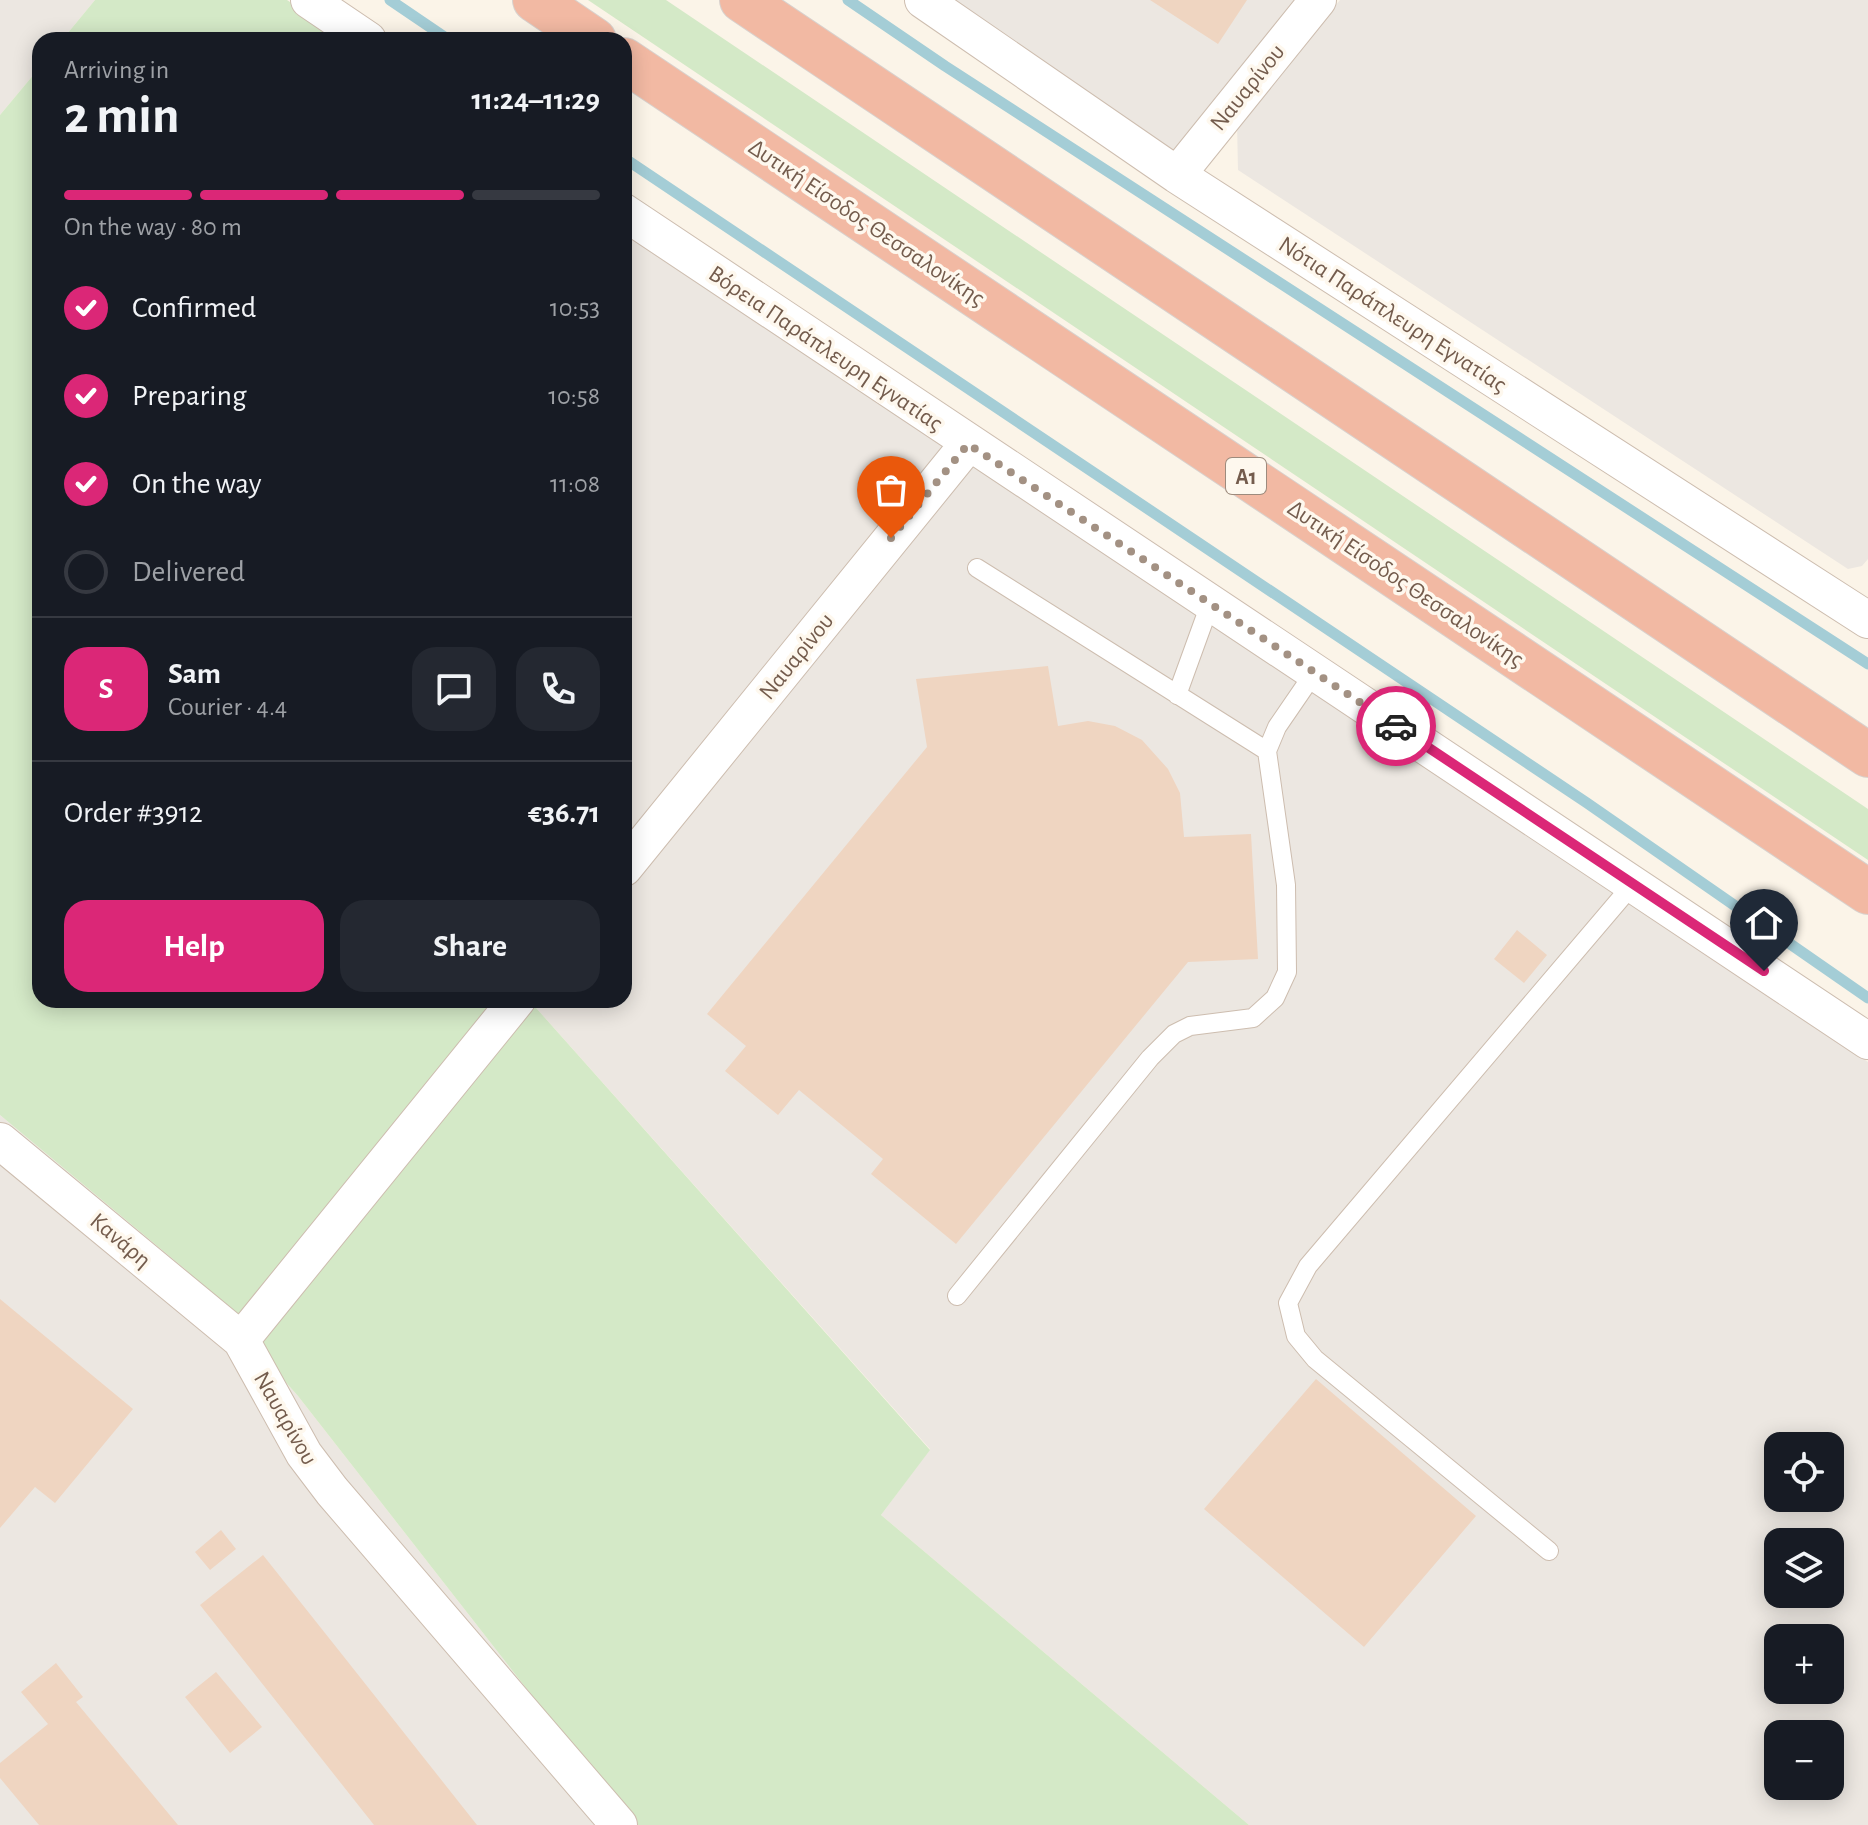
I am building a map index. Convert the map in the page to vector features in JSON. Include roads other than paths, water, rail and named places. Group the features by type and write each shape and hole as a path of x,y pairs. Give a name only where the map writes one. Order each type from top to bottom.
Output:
{"highway":[{"path":"535,0 582,32"},
{"path":"742,0 1868,755"},
{"name":"Δυτική Είσοδος Θεσσαλονίκης","path":"632,65 1868,892"}],"street":[{"path":"309,0 356,32"},
{"name":"Νότια Παράπλευρη Εγνατίας","path":"923,0 1177,175 1862,606"},
{"name":"Ναυαρίνου","path":"1177,175 1318,0"},
{"name":"Βόρεια Παράπλευρη Εγνατίας","path":"632,217 1868,1041"},
{"name":"Ναυαρίνου","path":"632,858 968,444"},
{"path":"241,1340 511,1008"},
{"name":"Κανάρη","path":"0,1141 241,1340"},
{"name":"Ναυαρίνου","path":"241,1340 304,1454 332,1491 619,1825"}],"lane":[{"path":"977,568 1267,751"},
{"path":"1177,695 1210,604"},
{"path":"957,1296 1150,1058 1174,1034 1190,1026 1253,1018 1275,998 1287,972 1286,885 1267,751 1277,727 1314,673"},
{"path":"1549,1551 1315,1359 1296,1336 1288,1303 1308,1266 1633,884"}],"waterway":[{"path":"390,0 437,32"},
{"path":"848,0 1868,664"},
{"path":"632,163 1587,803 1868,998"}]}
